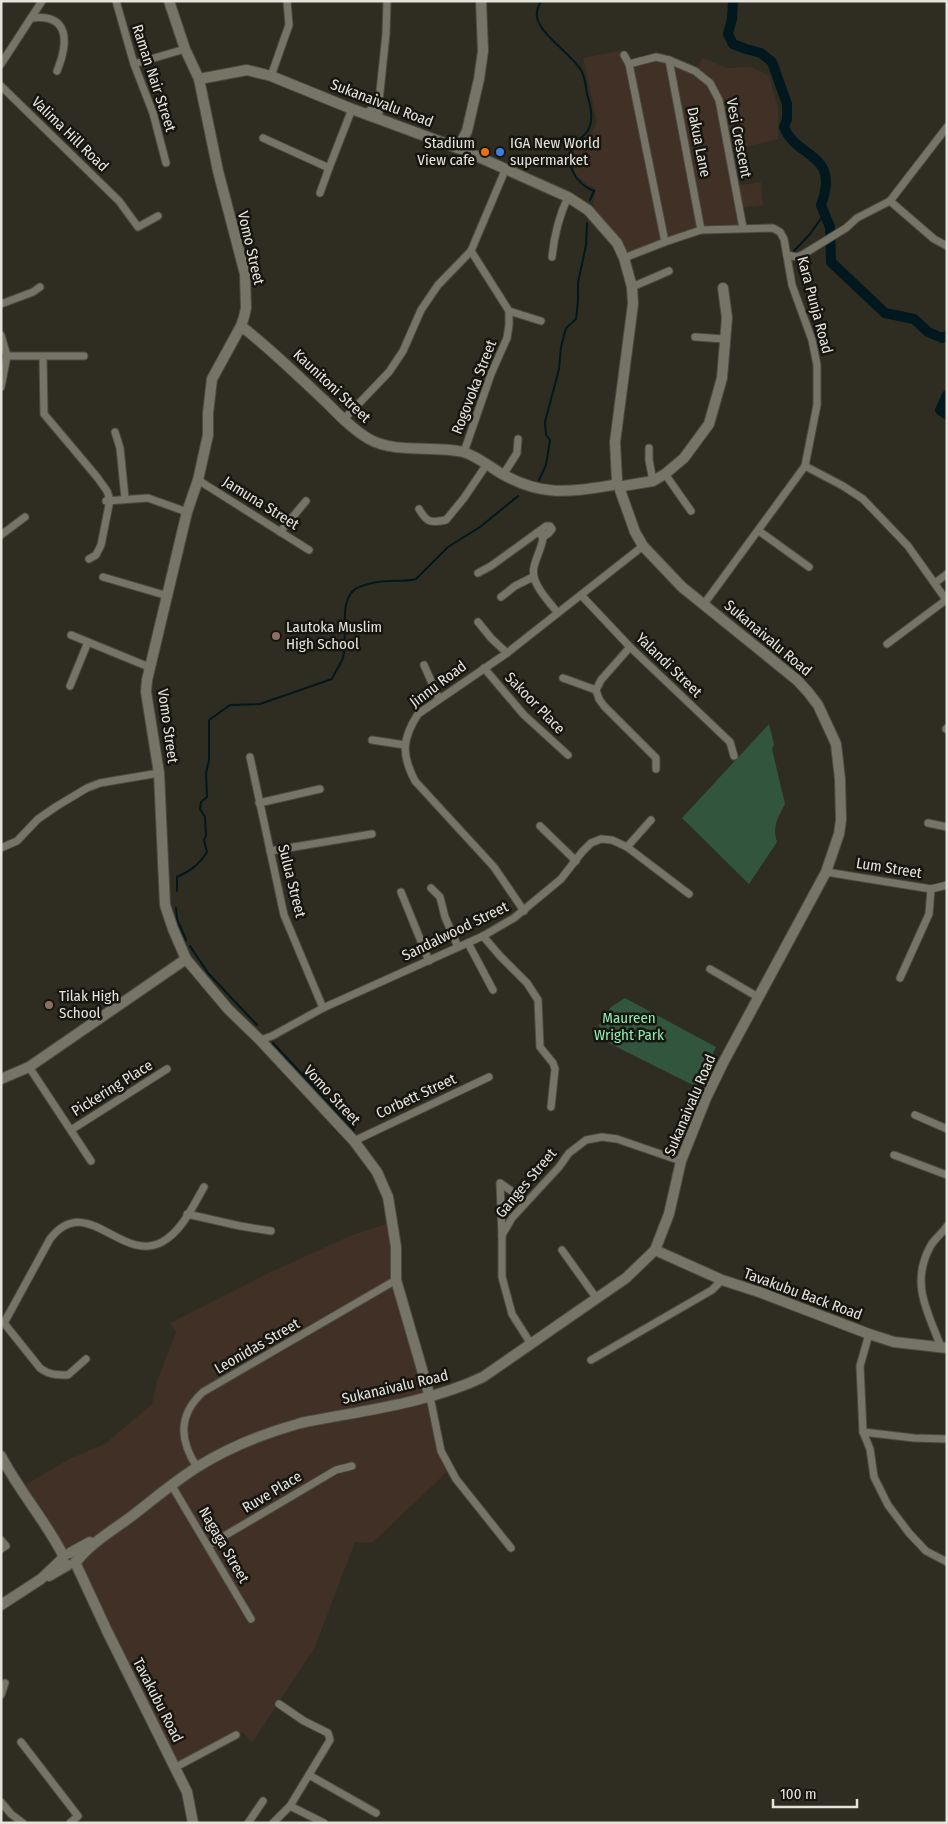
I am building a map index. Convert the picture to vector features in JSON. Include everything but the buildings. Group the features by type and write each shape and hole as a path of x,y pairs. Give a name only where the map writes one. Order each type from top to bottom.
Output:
{"main road":[{"name":"Vomo Street","path":"169,1 199,79 218,171 245,274 246,308 241,326 212,379 208,413 208,435 149,667 146,692 159,773 165,905 186,959 228,1009 260,1040 354,1141 377,1172 388,1197 396,1247 396,1280 430,1397"},
{"path":"458,148 467,131 479,79 483,51 481,1"},
{"name":"Sukanaivalu Road","path":"1,1605 111,1531 197,1467 242,1444 281,1429 430,1397 470,1383 483,1377 626,1278 654,1250 669,1214 681,1161 715,1080 826,872 839,834 842,805 836,744 827,722 808,692 797,680 682,587 643,546 635,532 618,485 615,442 633,304 632,287 624,258 617,243 592,214 568,197 458,148 352,109 271,76 247,70 199,79"},
{"path":"653,481 665,474 684,458 709,424 722,378 726,340 728,318 723,288"},
{"name":"Kaunitoni Street","path":"241,326 263,343 361,434 380,444 464,452 503,475 544,491 574,492 653,481"},
{"path":"1,1079 29,1067 186,959"},
{"name":"Tavakubu Back Road","path":"654,1250 722,1280 869,1334 894,1342 944,1348"},
{"name":"Tavakubu Road","path":"1,1456 9,1471 70,1559 89,1593 176,1767 187,1792 193,1823"}],"street":[{"path":"1,64 42,1"},
{"name":"Raman Nair Street","path":"116,1 166,163"},
{"path":"271,76 289,25 287,1"},
{"path":"379,118 387,1"},
{"path":"31,18 42,17 52,19 63,33 64,49 57,71"},
{"path":"134,64 186,49"},
{"path":"624,55 629,64 664,242"},
{"name":"Vesi Crescent","path":"629,64 656,57 669,60 695,71 710,83 719,100 743,228"},
{"name":"Dakua Lane","path":"669,60 701,230"},
{"name":"Valima Hill Road","path":"1,86 119,201 138,227 158,216"},
{"path":"364,113 374,108 379,101"},
{"path":"320,192 352,109"},
{"path":"787,255 797,257 836,235 857,218 890,201 947,127"},
{"path":"263,138 329,168"},
{"path":"344,419 389,372 404,351 421,310 438,285 471,251 506,168"},
{"path":"552,257 554,240 563,207 568,197"},
{"path":"890,201 934,239 947,246"},
{"name":"Kara Punja Road","path":"624,258 701,230 773,228 780,232 784,239 792,285 812,340 817,365 817,405 805,466 704,604"},
{"path":"471,251 509,311 541,321"},
{"path":"632,287 670,271"},
{"path":"1,304 33,292 40,287"},
{"name":"Rogovoka Street","path":"464,452 491,374 507,338 509,311"},
{"path":"1,335 7,356 1,386"},
{"path":"695,337 726,340"},
{"path":"7,356 84,356"},
{"path":"43,357 44,414 107,491 108,500 101,546 96,555 89,559"},
{"path":"115,432 120,448 125,498"},
{"path":"503,475 517,453 518,440"},
{"path":"649,448 650,471 653,481"},
{"path":"419,509 424,518 433,522 446,520 487,464"},
{"path":"805,466 863,499 908,546 946,600 887,644"},
{"path":"665,474 691,511"},
{"name":"Jamuna Street","path":"198,480 309,550"},
{"path":"108,500 148,498 187,512"},
{"path":"280,532 306,501"},
{"path":"1,535 25,517"},
{"path":"759,531 809,567"},
{"path":"478,574 541,535 542,544 534,567 533,577 557,612"},
{"name":"Jinnu Road","path":"404,745 408,729 418,714 507,652 643,546"},
{"path":"935,583 947,574"},
{"path":"102,577 168,596"},
{"path":"500,597 515,586 533,577"},
{"name":"Yalandi Street","path":"581,595 630,647 730,742 734,756"},
{"path":"478,622 491,638 507,652"},
{"path":"71,635 149,667"},
{"path":"70,686 88,642"},
{"path":"630,647 601,680 596,690 604,706 656,758 656,769"},
{"path":"424,665 439,699"},
{"name":"Sakoor Place","path":"484,668 524,714 568,755"},
{"path":"563,678 596,690"},
{"path":"372,740 404,745 409,770 415,781 494,867 524,911"},
{"name":"Sulua Street","path":"250,757 284,915 323,1008"},
{"path":"1,848 17,841 38,819 87,788 100,783 159,773"},
{"path":"259,803 320,790"},
{"path":"627,847 651,820"},
{"path":"928,823 947,827"},
{"path":"540,826 576,861"},
{"path":"270,851 372,834"},
{"name":"Sandalwood Street","path":"260,1040 272,1036 323,1008 483,936 524,911 561,879 591,843 601,839 612,840 627,847 688,894"},
{"name":"Lum Street","path":"826,872 931,889 947,885"},
{"path":"431,888 440,897 445,917 458,947"},
{"path":"900,978 929,914 931,889"},
{"path":"401,892 429,961"},
{"path":"483,936 500,956 527,982 538,1000 540,1047 553,1063 555,1069 551,1107"},
{"path":"468,943 494,990"},
{"path":"710,969 758,997"},
{"path":"29,1067 91,1161"},
{"name":"Pickering Place","path":"71,1130 167,1069"},
{"name":"Corbett Street","path":"354,1141 489,1077"},
{"path":"915,1115 947,1130"},
{"name":"Ganges Street","path":"531,1344 512,1314 502,1278 502,1235 512,1218 559,1167 569,1153 586,1140 602,1137 617,1139 681,1161"},
{"path":"894,1155 947,1175"},
{"path":"502,1235 500,1183 526,1201"},
{"path":"86,1359 68,1375 54,1375 45,1372 3,1324 50,1239 62,1226 75,1221 86,1222 126,1242 143,1245 161,1242 180,1226 204,1187"},
{"path":"187,1214 271,1231"},
{"path":"944,1348 920,1292 920,1276 930,1246 947,1226"},
{"path":"562,1250 596,1299"},
{"name":"Leonidas Street","path":"197,1467 191,1458 186,1444 184,1421 195,1400 203,1392 396,1280"},
{"path":"591,1360 712,1290 722,1280"},
{"path":"869,1334 860,1366 863,1432 870,1449 874,1477 888,1505 909,1533 926,1551 947,1562"},
{"path":"430,1397 441,1451 456,1479 511,1548"},
{"path":"863,1432 914,1438 947,1439"},
{"name":"Ruve Place","path":"209,1546 336,1470 352,1466"},
{"name":"Nagaga Street","path":"172,1486 251,1619"},
{"path":"1,1540 6,1546 1,1549"},
{"path":"1,1695 5,1683"},
{"path":"273,1823 290,1806 330,1742 330,1736 326,1732 279,1704"},
{"path":"176,1767 236,1735"},
{"path":"22,1742 78,1816 70,1823"},
{"path":"309,1775 376,1813"},
{"path":"248,1823 263,1801"},
{"path":"1,1802 10,1814 24,1823"},
{"path":"290,1806 324,1823"}],"shaded area":[{"path":"623,50 629,64 656,57 695,71 703,58 727,68 751,67 769,76 778,107 778,139 729,151 735,186 761,182 763,205 739,208 743,228 701,230 624,258 592,214 596,188 589,186 575,175 573,162 573,152 592,132 597,122 583,58"},
{"path":"393,1222 396,1280 441,1451 451,1468 372,1543 355,1542 315,1647 252,1743 243,1732 176,1767 67,1554 20,1488 69,1459 105,1444 152,1404 157,1381 176,1332 170,1323 271,1272 352,1235"}],"green space":[{"path":"769,724 774,744 772,749 785,804 775,827 777,842 749,884 682,818"},
{"name":"Maureen Wright Park","path":"625,998 716,1047 697,1087 601,1039 599,1025 611,1007"}],"waterway":[{"path":"541,1 537,12 537,19 541,27 578,65 585,80 591,120 586,133 574,145 570,159 573,172 577,178 594,191 590,200"},
{"path":"733,1 732,19 728,34 733,44 761,53 772,62 787,104 787,119 784,127 790,137 821,165 825,175 826,188 821,205 830,227 831,262 885,313 914,319 928,332 942,338 947,336"},
{"path":"793,252 810,234 825,213"},
{"path":"539,480 546,465 550,440 546,435 545,422 559,369 561,347 566,328 576,319 578,283 586,245 587,223"},
{"path":"947,395 940,410 947,415"},
{"path":"177,891 177,877 194,867 207,852 204,840 206,835 205,817 200,809 201,802 207,797 206,773 209,760 209,720 230,705 260,704 332,679 343,658 345,608 352,592 359,587 374,583 416,579 448,547 480,527 518,496"},
{"path":"176,908 177,919 186,940"},
{"path":"190,946 208,973 257,1025"},
{"path":"273,1043 354,1130"}],"place":[{"name":"Stadium View cafe","path":"485,152"},
{"name":"IGA New World supermarket","path":"500,152"},
{"name":"Lautoka Muslim High School","path":"276,636"},
{"name":"Tilak High School","path":"49,1005"}]}
